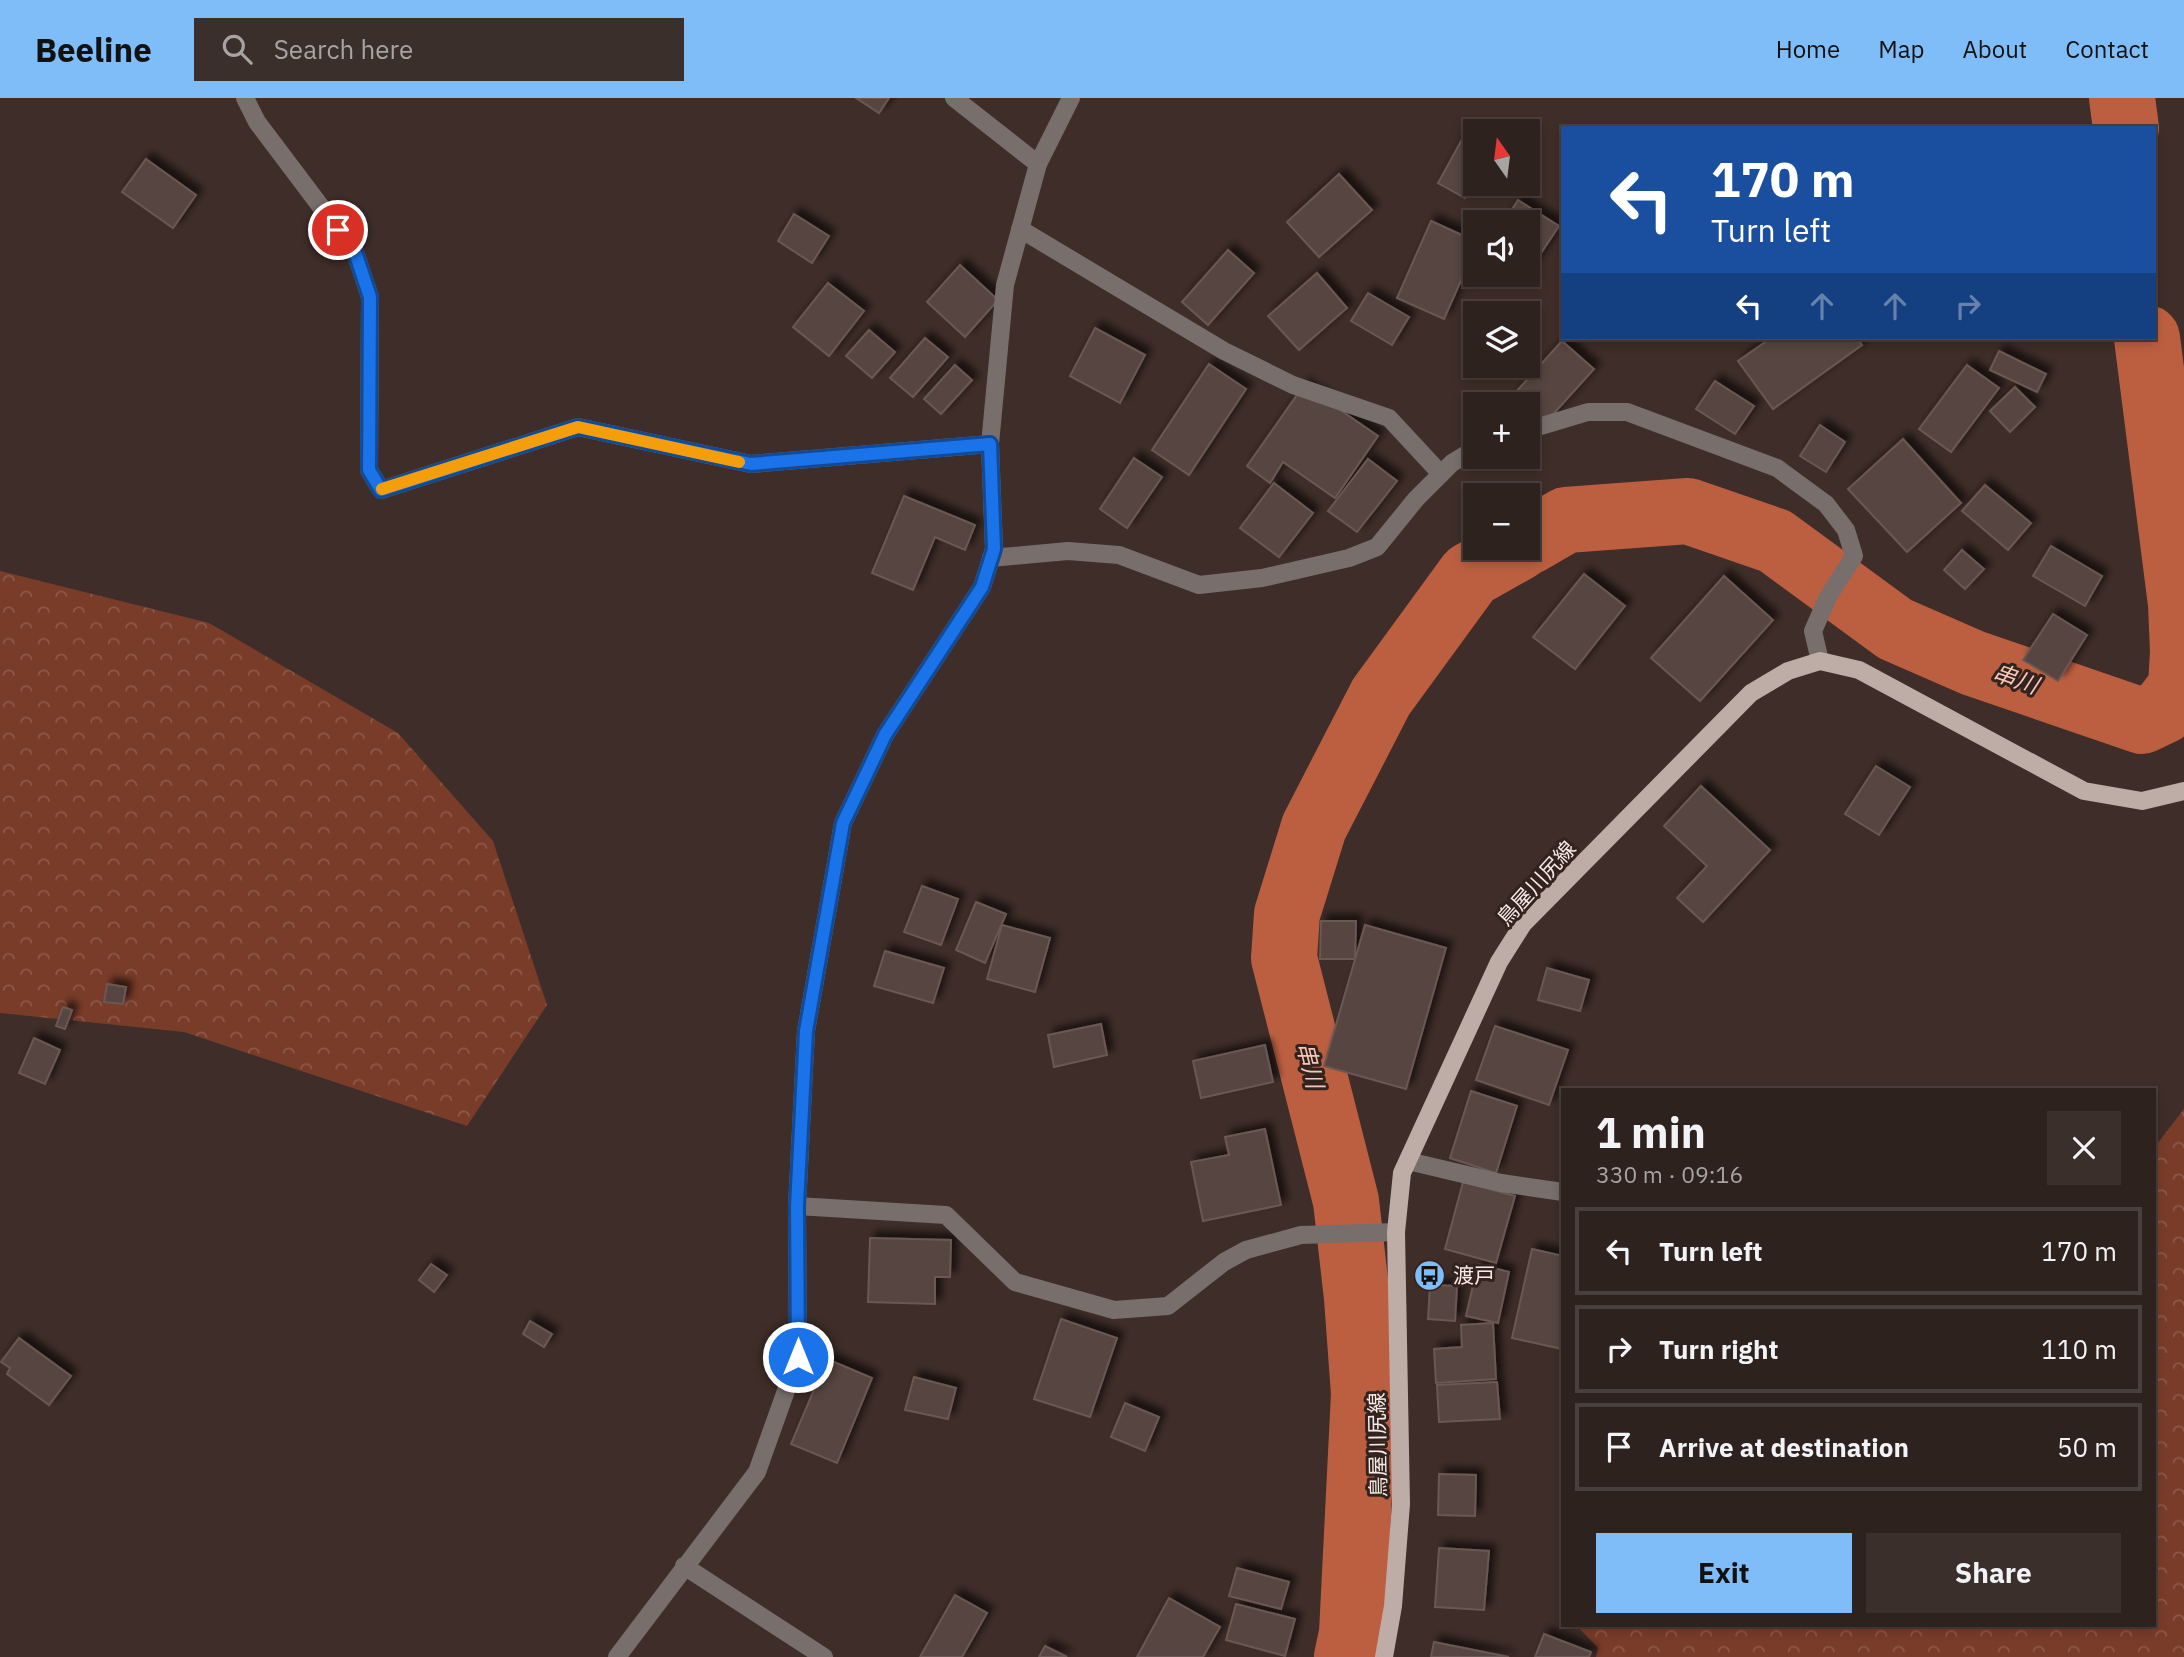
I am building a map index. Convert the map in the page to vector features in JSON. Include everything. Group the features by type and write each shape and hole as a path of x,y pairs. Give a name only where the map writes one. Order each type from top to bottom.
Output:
{"main road":[{"name":"鳥屋川尻線","path":"1384,1657 1393,1606 1401,1504 1396,1232 1402,1173 1499,962 1523,924 1751,693 1788,671 1820,662 1859,670 2084,791 2142,801 2184,791"}],"street":[{"path":"245,98 257,122 355,252 370,297 369,470 381,490 578,427 751,464 990,444"},
{"path":"954,98 1038,164"},
{"path":"617,1657 757,1472 798,1357 797,1206 806,1031 843,823 885,735 982,587 994,549 990,444 1005,285 1038,164 1070,98"},
{"path":"1020,229 1224,351 1293,385 1389,418 1441,474"},
{"path":"1540,426 1588,412 1628,412 1777,468 1826,504 1846,530 1854,556 1828,597 1813,631 1820,662"},
{"path":"991,558 1081,552 1119,555 1199,584 1262,578 1349,558 1377,547 1416,499 1452,463 1463,456"},
{"path":"1408,1161 1501,1183 1561,1192"},
{"path":"797,1206 946,1215 1015,1282 1114,1310 1168,1306 1224,1262 1246,1251 1301,1235 1396,1232"},
{"path":"684,1566 824,1657"}],"green space":[{"path":"0,571 209,623 398,733 493,841 547,1005 467,1126 184,1032 0,1013"},
{"path":"2184,1109 2184,1657 1596,1657 1598,1648 1578,1627 2156,1627 2156,1145"}],"building":[{"path":"856,98 889,98 879,113"},
{"path":"1463,137 1465,198 1438,183"},
{"path":"146,159 196,195 173,228 122,192"},
{"path":"1339,174 1372,210 1319,257 1287,222"},
{"path":"1518,200 1534,210 1512,210"},
{"path":"794,214 829,236 812,263 778,241"},
{"path":"1540,214 1559,226 1540,254"},
{"path":"1431,221 1463,236 1463,276 1444,319 1397,298"},
{"path":"1228,250 1254,273 1208,325 1182,302"},
{"path":"960,265 998,300 965,337 927,302"},
{"path":"1317,273 1347,308 1299,350 1268,316"},
{"path":"828,283 864,311 829,356 793,327"},
{"path":"1368,293 1409,317 1392,345 1351,321"},
{"path":"1095,328 1145,355 1120,403 1070,376"},
{"path":"869,330 895,352 872,378 846,356"},
{"path":"925,338 948,357 913,397 890,378"},
{"path":"1768,340 1858,340 1862,345 1773,409 1738,361"},
{"path":"1562,341 1594,369 1546,422 1540,417 1540,392 1516,392 1528,378 1540,378 1540,365"},
{"path":"1999,351 2046,374 2037,392 1990,370"},
{"path":"1209,364 1246,389 1189,475 1152,450"},
{"path":"955,365 972,380 941,414 924,399"},
{"path":"1967,365 1999,388 1951,452 1919,429"},
{"path":"1715,381 1754,406 1735,434 1696,409"},
{"path":"1304,385 1378,436 1335,498 1283,462 1270,483 1247,466"},
{"path":"2015,387 2035,407 2010,432 1990,411"},
{"path":"1820,425 1845,442 1826,472 1800,456"},
{"path":"1903,439 1961,503 1907,552 1848,489"},
{"path":"1134,458 1162,477 1127,528 1100,509"},
{"path":"1368,459 1397,481 1357,532 1328,511"},
{"path":"1274,483 1313,513 1279,557 1240,528"},
{"path":"1985,485 2031,523 2008,550 1962,511"},
{"path":"904,496 975,525 965,550 935,537 913,590 872,573"},
{"path":"2051,546 2102,576 2085,606 2033,576"},
{"path":"1962,550 1984,569 1965,589 1944,570"},
{"path":"1584,574 1625,606 1575,669 1533,637"},
{"path":"1724,576 1773,620 1700,701 1651,658"},
{"path":"2053,614 2087,635 2058,681 2023,660"},
{"path":"1876,766 1910,787 1879,835 1845,814"},
{"path":"1701,786 1770,850 1703,922 1677,898 1707,866 1664,826"},
{"path":"922,886 958,899 941,945 904,932"},
{"path":"976,902 1006,914 985,963 956,950"},
{"path":"1321,921 1356,921 1355,959 1320,959"},
{"path":"1002,925 1050,938 1035,992 987,979"},
{"path":"1365,925 1446,948 1406,1089 1324,1066"},
{"path":"885,951 944,968 933,1003 874,986"},
{"path":"1547,968 1589,980 1580,1011 1538,1000"},
{"path":"107,984 126,987 123,1004 104,1002"},
{"path":"63,1007 72,1010 65,1029 56,1026"},
{"path":"1101,1024 1107,1055 1054,1067 1048,1035"},
{"path":"1495,1026 1568,1050 1549,1105 1476,1080"},
{"path":"34,1038 60,1050 45,1084 19,1073"},
{"path":"1265,1045 1273,1082 1201,1098 1193,1061"},
{"path":"1471,1091 1517,1106 1496,1173 1450,1158"},
{"path":"1265,1129 1281,1205 1203,1221 1191,1162 1229,1155 1225,1137"},
{"path":"1463,1182 1515,1196 1496,1263 1445,1249"},
{"path":"870,1238 951,1240 950,1277 935,1277 935,1304 868,1302"},
{"path":"1532,1249 1561,1256 1561,1349 1512,1338"},
{"path":"431,1264 447,1275 434,1292 419,1280"},
{"path":"1478,1264 1509,1272 1498,1323 1466,1316"},
{"path":"1430,1285 1457,1286 1455,1321 1428,1319"},
{"path":"1061,1319 1117,1338 1090,1417 1034,1399"},
{"path":"530,1321 552,1334 544,1347 523,1334"},
{"path":"1493,1323 1496,1379 1436,1383 1434,1349 1462,1347 1461,1325"},
{"path":"19,1338 71,1376 49,1405 7,1374 10,1368 1,1362"},
{"path":"827,1359 872,1378 837,1463 791,1444"},
{"path":"914,1377 956,1388 948,1419 905,1410"},
{"path":"1497,1382 1500,1419 1439,1422 1437,1385"},
{"path":"1125,1403 1159,1417 1145,1451 1111,1437"},
{"path":"1439,1474 1476,1475 1475,1516 1438,1515"},
{"path":"1439,1548 1489,1551 1484,1610 1435,1607"},
{"path":"1237,1568 1289,1582 1281,1609 1229,1596"},
{"path":"955,1595 987,1613 962,1657 920,1657"},
{"path":"1169,1598 1220,1627 1203,1657 1137,1657"},
{"path":"1236,1604 1295,1619 1285,1656 1226,1640"},
{"path":"1544,1634 1591,1652 1589,1657 1535,1657"},
{"path":"1434,1642 1509,1657 1431,1657"},
{"path":"1045,1646 1067,1657 1039,1657"}],"waterway":[{"name":"串川","path":"2122,98 2126,126"},
{"name":"串川","path":"1540,535 1566,520 1688,511 1775,541 1895,629 1973,663 2142,721 2163,711 2181,687 2183,652 2181,604 2147,340"},
{"name":"串川","path":"1347,1657 1352,1633 1364,1394 1357,1298 1346,1201 1284,958 1287,914 1314,827 1381,697 1470,575 1497,560"}],"slow traffic":[{"path":"382,489 578,427 739,462"}],"place":[{"name":"渡戸","path":"1430,1275"}],"route":[{"path":"338,230 355,252 370,297 369,470 381,490 578,427 751,464 990,444 994,549 982,587 885,735 843,823 806,1031 797,1206 798,1357"}]}
